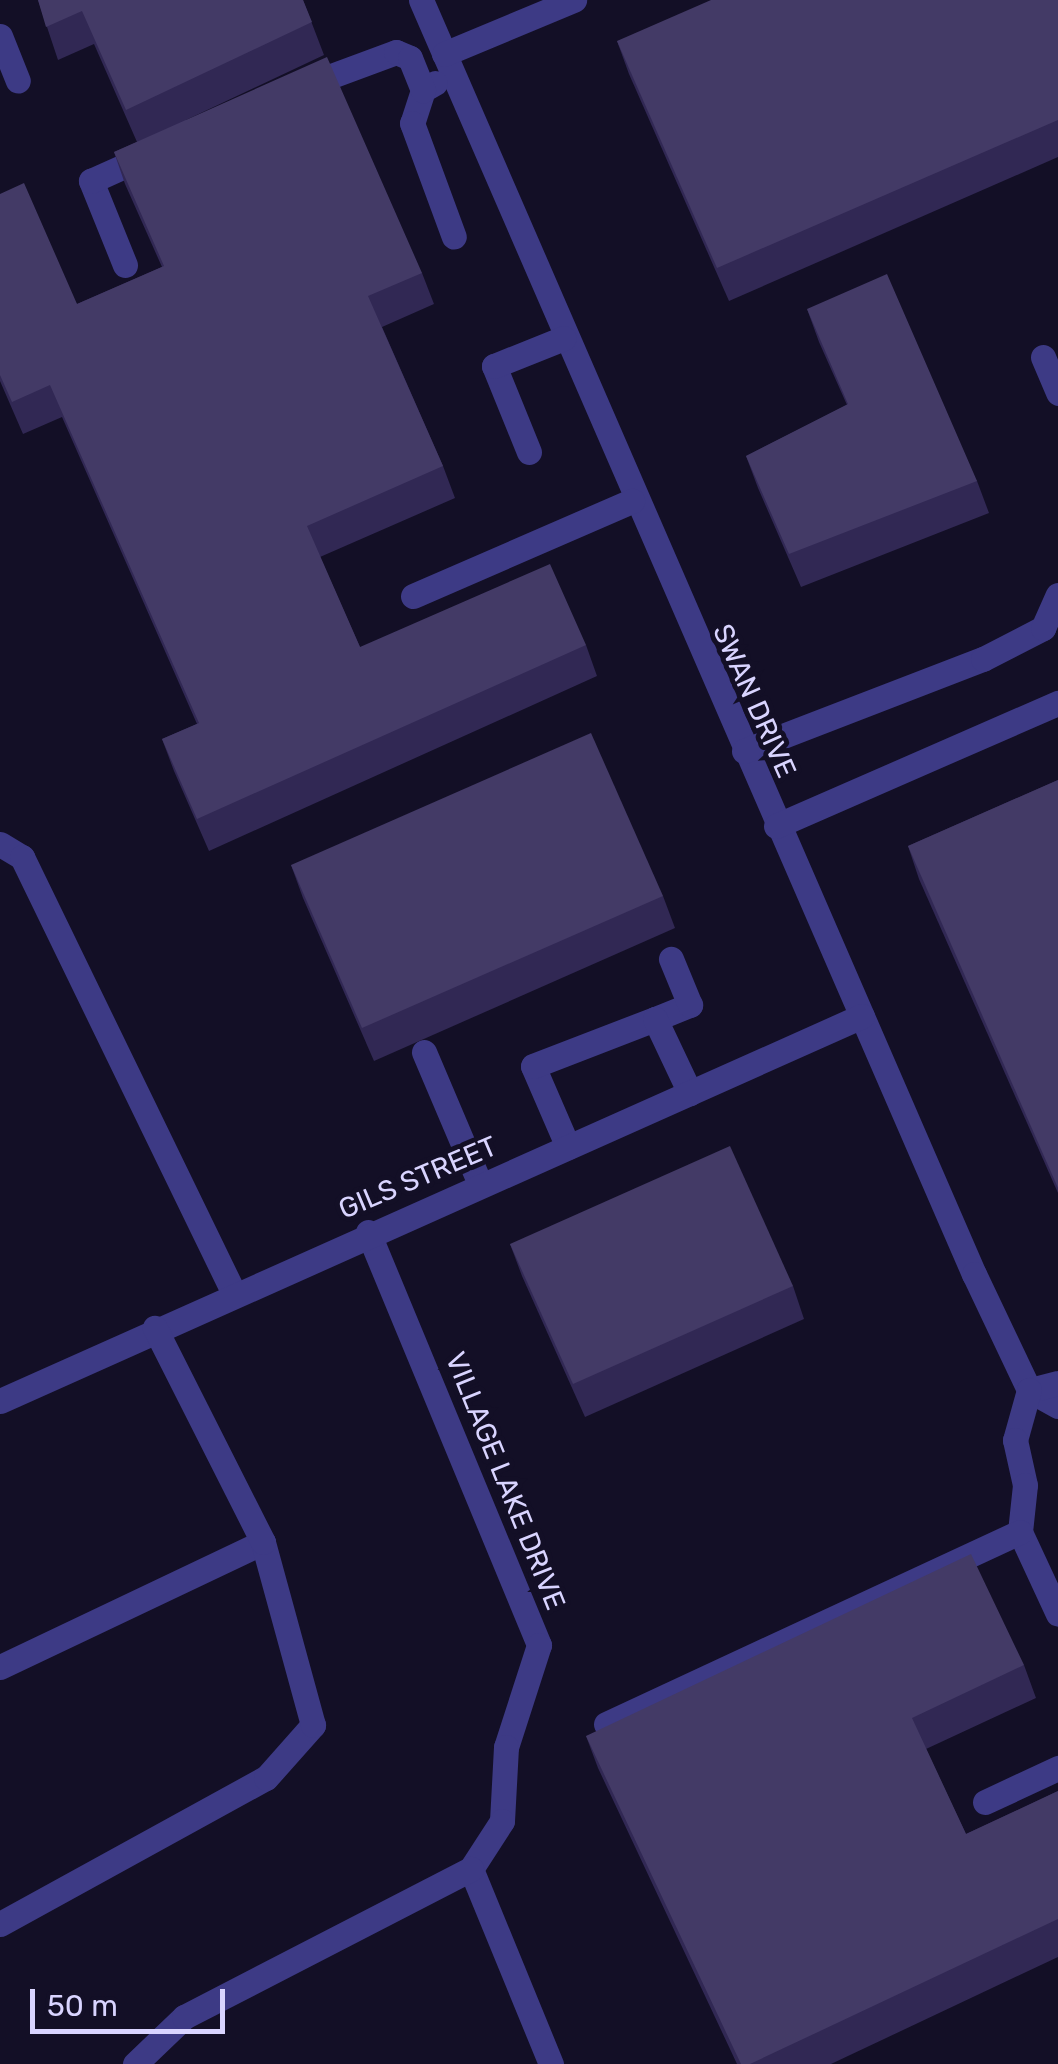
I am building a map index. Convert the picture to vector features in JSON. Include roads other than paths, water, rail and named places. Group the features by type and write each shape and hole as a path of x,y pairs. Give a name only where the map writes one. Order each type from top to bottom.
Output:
{"street":[{"name":"SWAN DRIVE","path":"422,0 632,501 1028,1390"},
{"path":"454,237 412,123 422,90 448,64 574,0"},
{"path":"0,36 18,81"},
{"path":"276,99 380,52 410,58 422,90"},
{"path":"126,265 91,181 172,145"},
{"path":"529,452 494,366 564,338"},
{"path":"1043,357 1058,392"},
{"path":"413,596 632,501"},
{"path":"744,751 983,658 1043,628 1058,595"},
{"path":"776,826 1058,704"},
{"path":"0,844 22,858 233,1290"},
{"path":"568,1147 533,1066 690,1004 670,959"},
{"name":"GILS STREET","path":"0,1400 233,1290 862,1016"},
{"path":"655,1019 690,1093"},
{"path":"424,1052 480,1184"},
{"name":"VILLAGE LAKE DRIVE","path":"135,2064 184,2017 471,1869 502,1821 506,1747 540,1645 368,1232"},
{"path":"0,1924 266,1778 313,1724 263,1542 155,1328"},
{"path":"1028,1390 1058,1383"},
{"path":"1028,1390 1058,1406"},
{"path":"1028,1390 1015,1440 1025,1485 1020,1532 1058,1614"},
{"path":"606,1724 1020,1532"},
{"path":"0,1667 263,1542"},
{"path":"985,1802 1058,1768"},
{"path":"471,1869 551,2064"}]}
